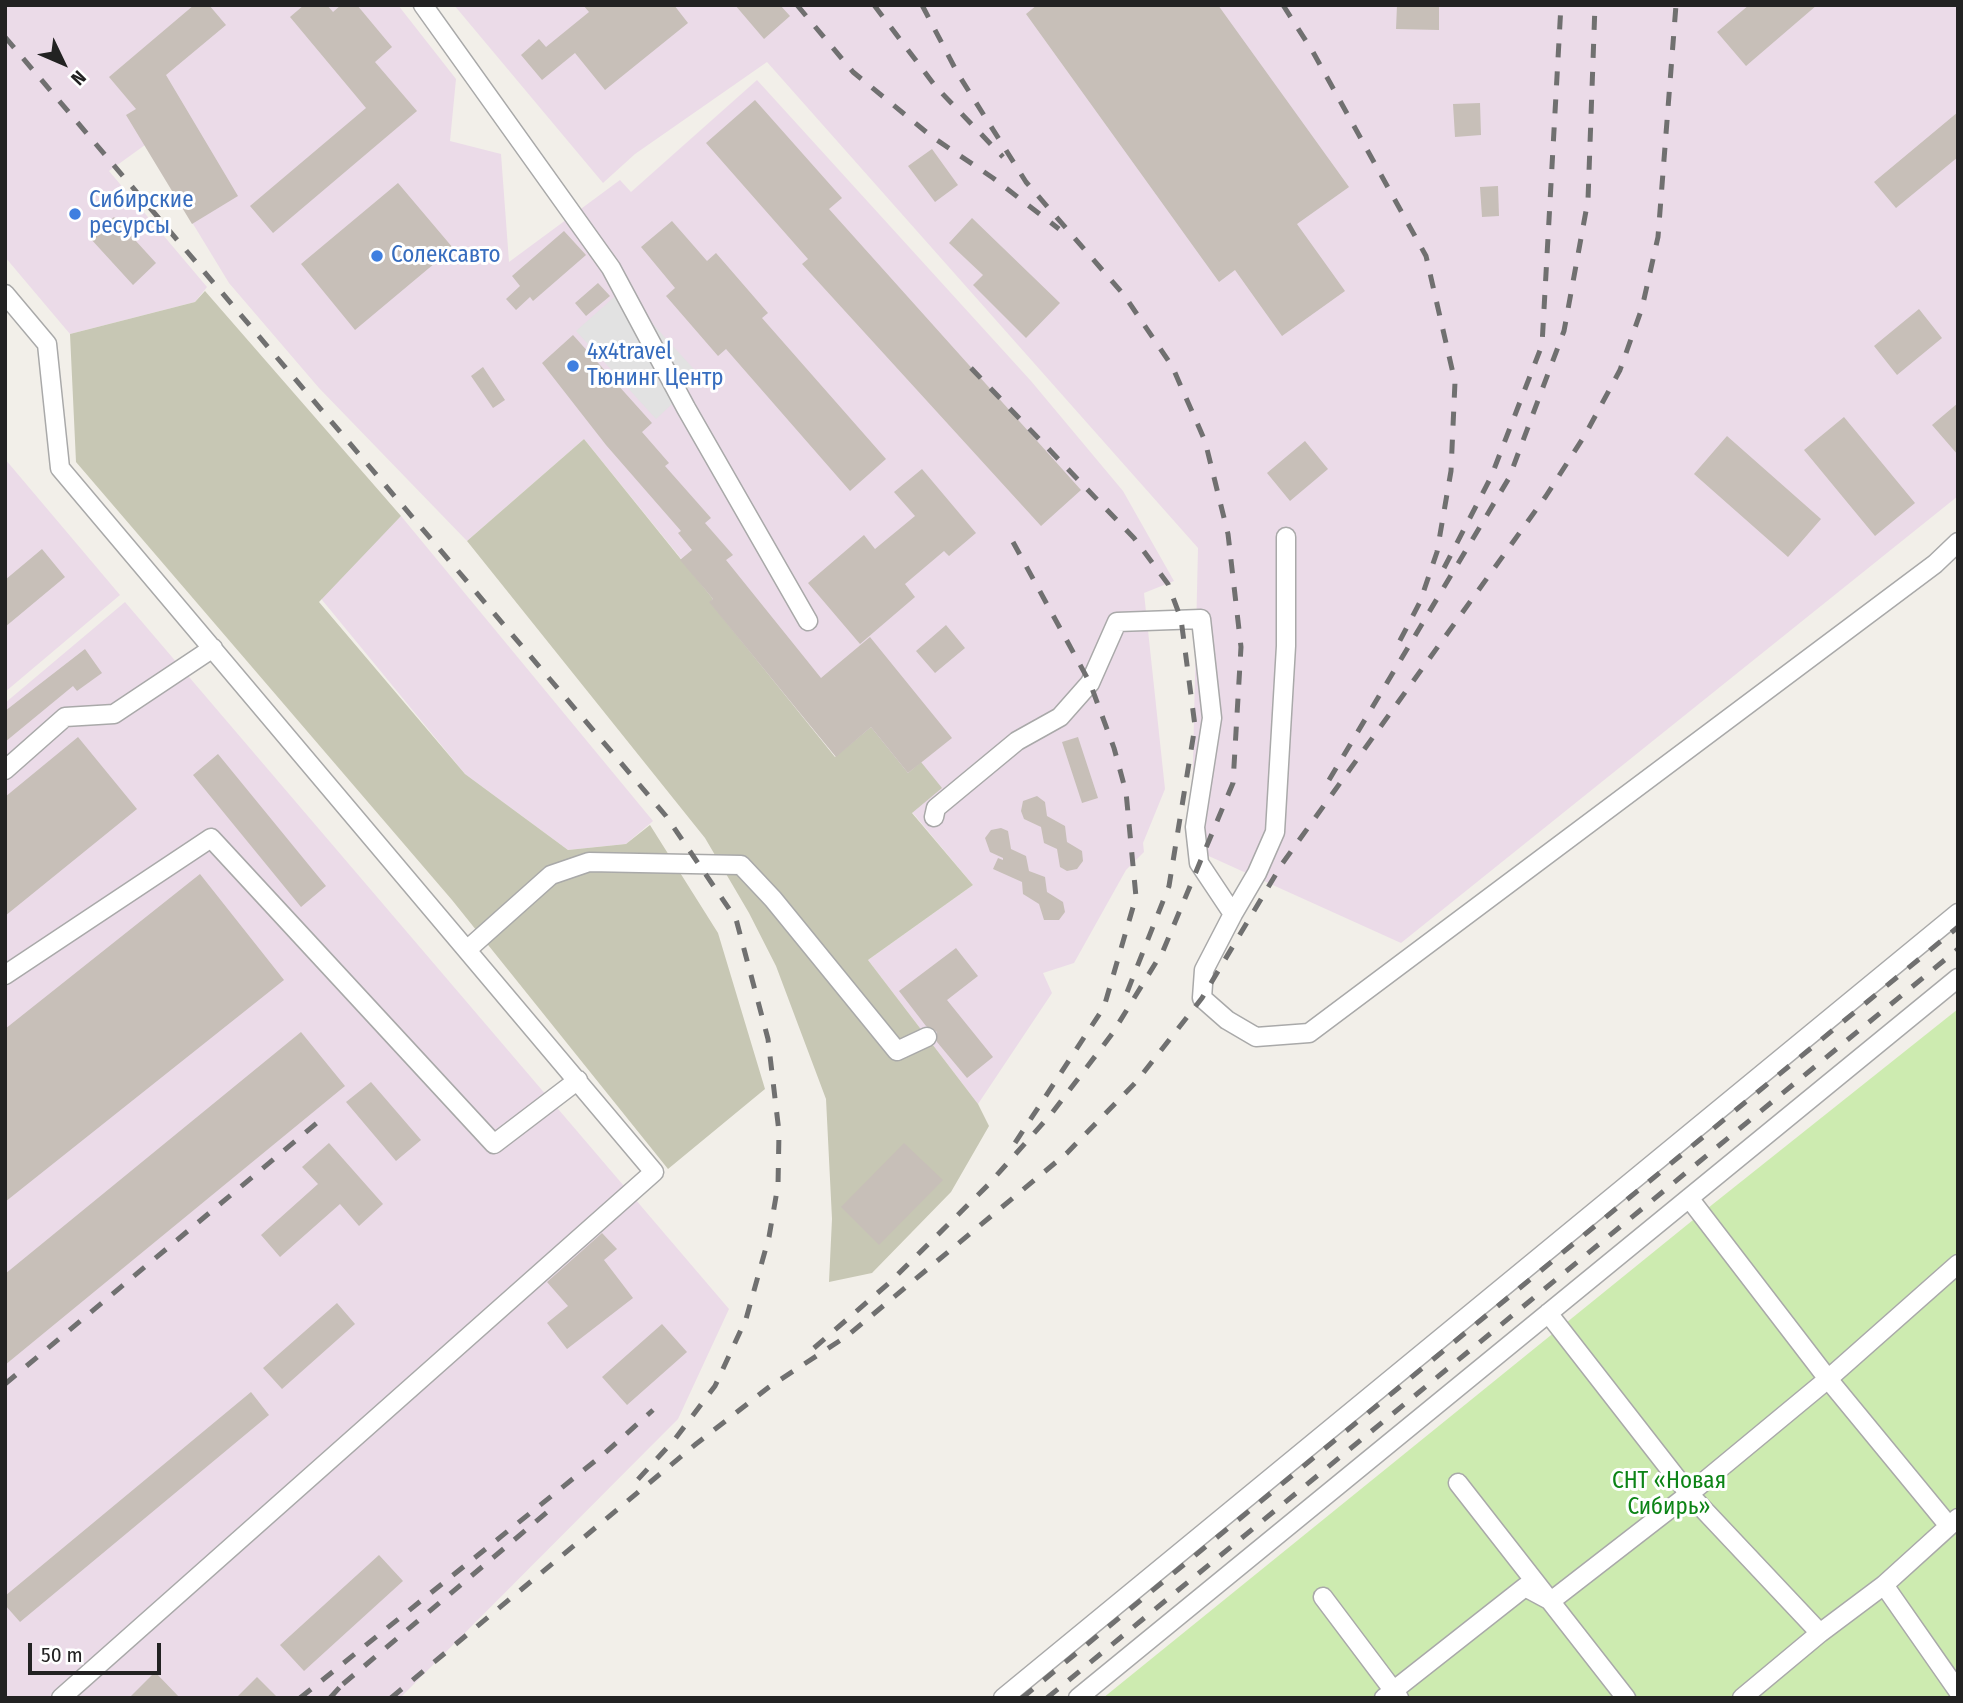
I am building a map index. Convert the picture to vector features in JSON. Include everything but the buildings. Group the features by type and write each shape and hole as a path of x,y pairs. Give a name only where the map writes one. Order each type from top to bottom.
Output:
{"street":[{"path":"423,5 611,268 686,408 808,621"},
{"path":"5,294 47,344 60,468 654,1172 61,1698"},
{"path":"1286,537 1286,646 1275,832 1257,873 1204,970 1202,998 1227,1020 1256,1037 1309,1033 1935,564 1958,541"},
{"path":"934,817 936,808 1017,741 1060,717 1090,683 1117,622 1201,619 1212,718 1195,827 1196,839 1199,863 1233,914"},
{"path":"5,770 65,717 114,714 213,648"},
{"path":"5,975 211,838 494,1144 578,1080"},
{"path":"468,949 551,875 589,862 741,865 773,899 897,1051 927,1037"},
{"path":"1003,1698 1958,913"},
{"path":"1078,1698 1958,978"},
{"path":"1689,1198 1828,1379 1953,1522 1884,1585 1820,1633 1742,1698"},
{"path":"1552,1601 1689,1494 1957,1267"},
{"path":"1548,1313 1689,1494 1820,1633"},
{"path":"1458,1483 1626,1698"},
{"path":"1884,1585 1958,1691"},
{"path":"1323,1597 1392,1695 1525,1587 1552,1601"}],"shaded area":[{"path":"5,5 398,5 456,79 450,141 501,154 509,262 620,180 631,192 757,80 1031,381 1123,491 1174,581 1144,593 1165,789 1143,843 1144,852 1126,870 1074,963 1043,973 1052,993 978,1104 868,960 973,885 912,812 922,763 908,773 836,757 709,602 713,598 584,439 467,541 319,388 229,283 145,145 109,171 207,287 195,302 70,334 5,257"},
{"path":"454,5 1958,5 1958,496 1401,943 1191,848 1198,548 767,62 635,154 603,183"},
{"path":"622,290 701,377 656,419 576,331"},
{"path":"205,291 401,516 319,602 465,774 568,850 626,844 650,825 718,933 765,1089 668,1169 452,900 76,462 70,334 195,302"},
{"path":"584,439 713,599 710,602 835,757 871,727 908,773 921,762 942,788 912,813 973,885 868,960 978,1104 989,1126 951,1192 872,1273 829,1282 832,1219 826,1099 776,966 749,913 705,838 467,541"},
{"path":"5,459 120,595 5,692"},
{"path":"401,516 653,821 626,844 568,850 465,774 318,595"},
{"path":"125,602 729,1309 678,1419 400,1698 5,1698 5,703"}],"green space":[{"name":"СНТ «Новая Сибирь»","path":"1958,1009 1958,1698 1103,1698 1698,1216"}],"railway":[{"path":"797,5 853,72 931,136 993,178 1059,229"},
{"path":"874,5 936,87 1003,157"},
{"path":"814,1348 889,1283 988,1185 1052,1113 1112,1034 1163,951 1233,783 1241,647 1228,534 1205,441 1172,366 1124,295 1026,182 958,74 922,5"},
{"path":"1283,5 1313,52 1426,256 1455,382 1451,471 1437,552 1420,602 1395,650"},
{"path":"1444,568 1491,477 1542,345 1561,5"},
{"path":"1329,780 1509,478 1564,331 1588,200 1595,5"},
{"path":"391,1698 696,1444 769,1387 847,1336 1067,1153 1137,1081 1202,998 1282,864 1546,496 1585,435 1620,370 1642,308 1658,237 1676,5"},
{"path":"5,37 666,816 736,919 768,1039 779,1132 778,1185 769,1237 746,1319 715,1386 675,1439 631,1487"},
{"path":"971,368 1134,538 1168,584 1181,619 1195,726 1169,886 1122,1005"},
{"path":"1013,542 1090,683 1114,748 1126,792 1136,897 1104,1007 1015,1143"},
{"path":"1022,1698 1958,927"},
{"path":"1047,1698 1958,949"},
{"path":"5,1384 324,1117"},
{"path":"300,1698 605,1453 653,1410"},
{"path":"343,1684 552,1508"},
{"path":"330,1698 348,1678"}],"place":[{"name":"Сибирские ресурсы","path":"75,214"},
{"name":"Солексавто","path":"377,256"},
{"name":"4x4travel Тюнинг Центр","path":"573,366"}]}
